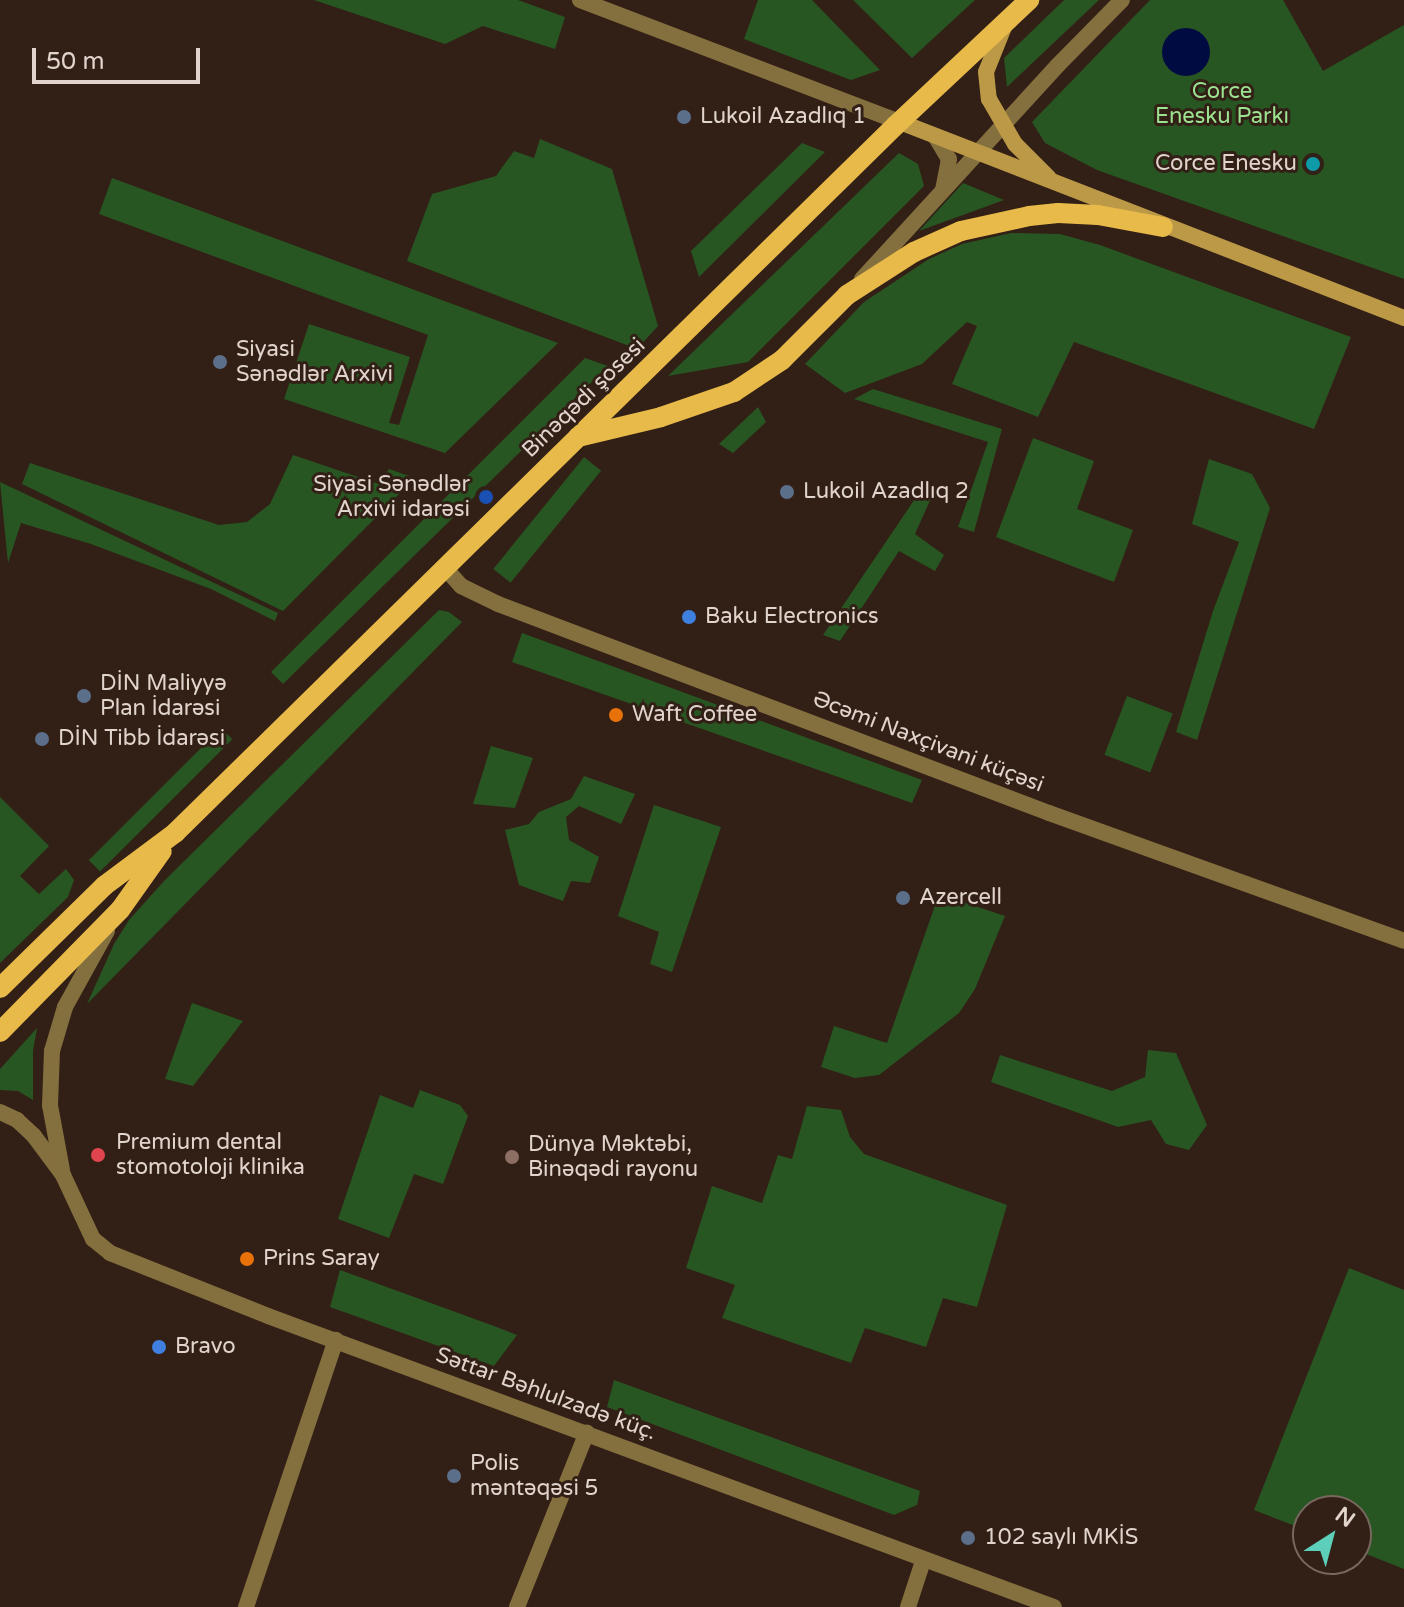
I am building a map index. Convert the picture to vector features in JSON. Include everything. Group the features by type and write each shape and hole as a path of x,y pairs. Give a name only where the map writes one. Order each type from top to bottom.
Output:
{"main road":[{"name":"Binəqədi şosesi","path":"0,988 104,886 175,833 900,122 1029,0"},
{"path":"1008,19 990,55 985,83 1002,127 1056,185"},
{"path":"900,122 1163,227 1404,318"},
{"path":"578,437 661,417 734,392 782,360 847,295 931,243 1005,221 1058,213 1098,215 1163,227"},
{"name":"Binəqədi şosesi","path":"0,1032 120,910 175,833"}],"street":[{"path":"580,0 900,122"},
{"path":"847,295 1122,0"},
{"path":"935,136 944,147 950,165 941,195"},
{"name":"Əcəmi Naxçivani küçəsi","path":"445,568 470,592 498,604 1049,813 1404,941"},
{"path":"63,1175 50,1105 54,1043 65,1007 120,910"},
{"path":"0,1112 17,1120 34,1136 63,1175"},
{"name":"Səttar Bəhlulzadə küç.","path":"63,1175 93,1239 110,1253 923,1561 1054,1607"},
{"path":"246,1607 336,1340"},
{"path":"517,1607 587,1432"},
{"path":"908,1607 923,1561"}],"green space":[{"path":"314,0 518,0 565,17 555,49 483,26 445,44"},
{"path":"758,0 812,0 880,70 851,80 744,39"},
{"path":"853,0 975,0 912,58"},
{"path":"1064,0 1099,0 1007,87 1004,58"},
{"name":"Corce Enesku Parkı","path":"1150,0 1283,0 1323,71 1404,25 1404,279 1097,170 1045,143 1032,122"},
{"path":"540,139 612,169 658,326 637,349 407,261 432,194 496,176 514,151 534,158"},
{"path":"802,143 825,152 699,277 691,251"},
{"path":"899,153 918,164 924,186 748,362 668,376"},
{"path":"112,178 558,343 445,453 284,399 309,324 410,357 389,423 399,425 428,335 99,214"},
{"path":"963,183 1004,200 919,231"},
{"path":"1011,233 1060,234 1100,245 1351,337 1314,429 1074,342 1038,417 952,384 977,326 967,322 922,364 845,393 805,364 864,302 929,259 962,244"},
{"path":"585,358 608,366 283,684 271,672"},
{"path":"873,389 1002,429 974,532 958,527 988,442 854,399"},
{"path":"758,407 766,422 733,453 719,444"},
{"path":"1033,438 1094,461 1077,509 1133,530 1114,582 996,537"},
{"path":"293,455 379,484 389,469 415,478 283,611 22,484 30,463 219,525 247,522 270,504"},
{"path":"584,457 601,471 510,583 493,569"},
{"path":"1209,459 1252,474 1270,508 1197,740 1176,732 1213,611 1239,542 1192,524"},
{"path":"927,481 936,487 915,534 944,555 935,571 899,551 840,641 823,635"},
{"path":"0,482 278,613 275,621 211,589 91,544 21,523 8,563"},
{"path":"439,610 449,612 462,622 87,1004 114,944 129,920 164,881"},
{"path":"522,633 922,780 912,803 512,662"},
{"path":"1127,696 1173,714 1150,772 1104,755"},
{"path":"221,728 232,739 100,872 89,860"},
{"path":"491,746 533,758 515,808 473,804"},
{"path":"584,776 635,794 621,824 579,806 566,817 569,840 599,857 590,883 571,881 563,901 519,885 505,830 529,824 539,812 571,799"},
{"path":"0,797 49,846 20,876 39,894 66,869 74,880 68,897 0,963"},
{"path":"654,805 721,827 672,972 650,964 659,932 618,916"},
{"path":"939,894 1005,916 975,989 959,1013 879,1075 855,1078 821,1067 834,1026 887,1043"},
{"path":"192,1003 243,1021 193,1086 165,1079"},
{"path":"37,1028 33,1051 33,1100 18,1091 0,1090 0,1069"},
{"path":"1148,1050 1176,1053 1207,1125 1189,1150 1166,1144 1151,1120 1118,1127 991,1082 1000,1055 1112,1091 1145,1077"},
{"path":"420,1090 460,1105 468,1116 443,1184 414,1174 389,1238 338,1219 380,1095 413,1108"},
{"path":"807,1106 841,1110 850,1137 864,1154 1007,1205 977,1307 943,1298 926,1347 865,1328 851,1363 722,1318 735,1285 686,1268 712,1186 762,1203 778,1155 792,1159"},
{"path":"1349,1268 1404,1290 1404,1569 1372,1556 1372,1495 1292,1495 1292,1525 1254,1510"},
{"path":"340,1270 517,1335 494,1366 330,1307"},
{"path":"614,1380 920,1491 917,1505 894,1515 607,1407"}],"shaded area":[{"path":"1186,28 1195,29 1203,35 1209,43 1209,61 1203,69 1195,75 1186,76 1177,75 1169,69 1163,61 1162,52 1163,43 1169,35 1177,29"}],"place":[{"name":"Lukoil Azadlıq 1","path":"684,117"},
{"name":"Corce Enesku","path":"1313,164"},
{"name":"Siyasi Sənədlər Arxivi","path":"220,362"},
{"name":"Lukoil Azadlıq 2","path":"787,492"},
{"name":"Siyasi Sənədlər Arxivi idarəsi","path":"486,497"},
{"name":"Baku Electronics","path":"689,617"},
{"name":"DİN Maliyyə Plan İdarəsi","path":"84,696"},
{"name":"Waft Coffee","path":"616,715"},
{"name":"DİN Tibb İdarəsi","path":"42,739"},
{"name":"Azercell","path":"903,898"},
{"name":"Premium dental stomotoloji klinika","path":"98,1155"},
{"name":"Dünya Məktəbi, Binəqədi rayonu","path":"512,1157"},
{"name":"Prins Saray","path":"247,1259"},
{"name":"Bravo","path":"159,1347"},
{"name":"Polis məntəqəsi 5","path":"454,1476"},
{"name":"102 saylı MKİS","path":"968,1538"}]}
